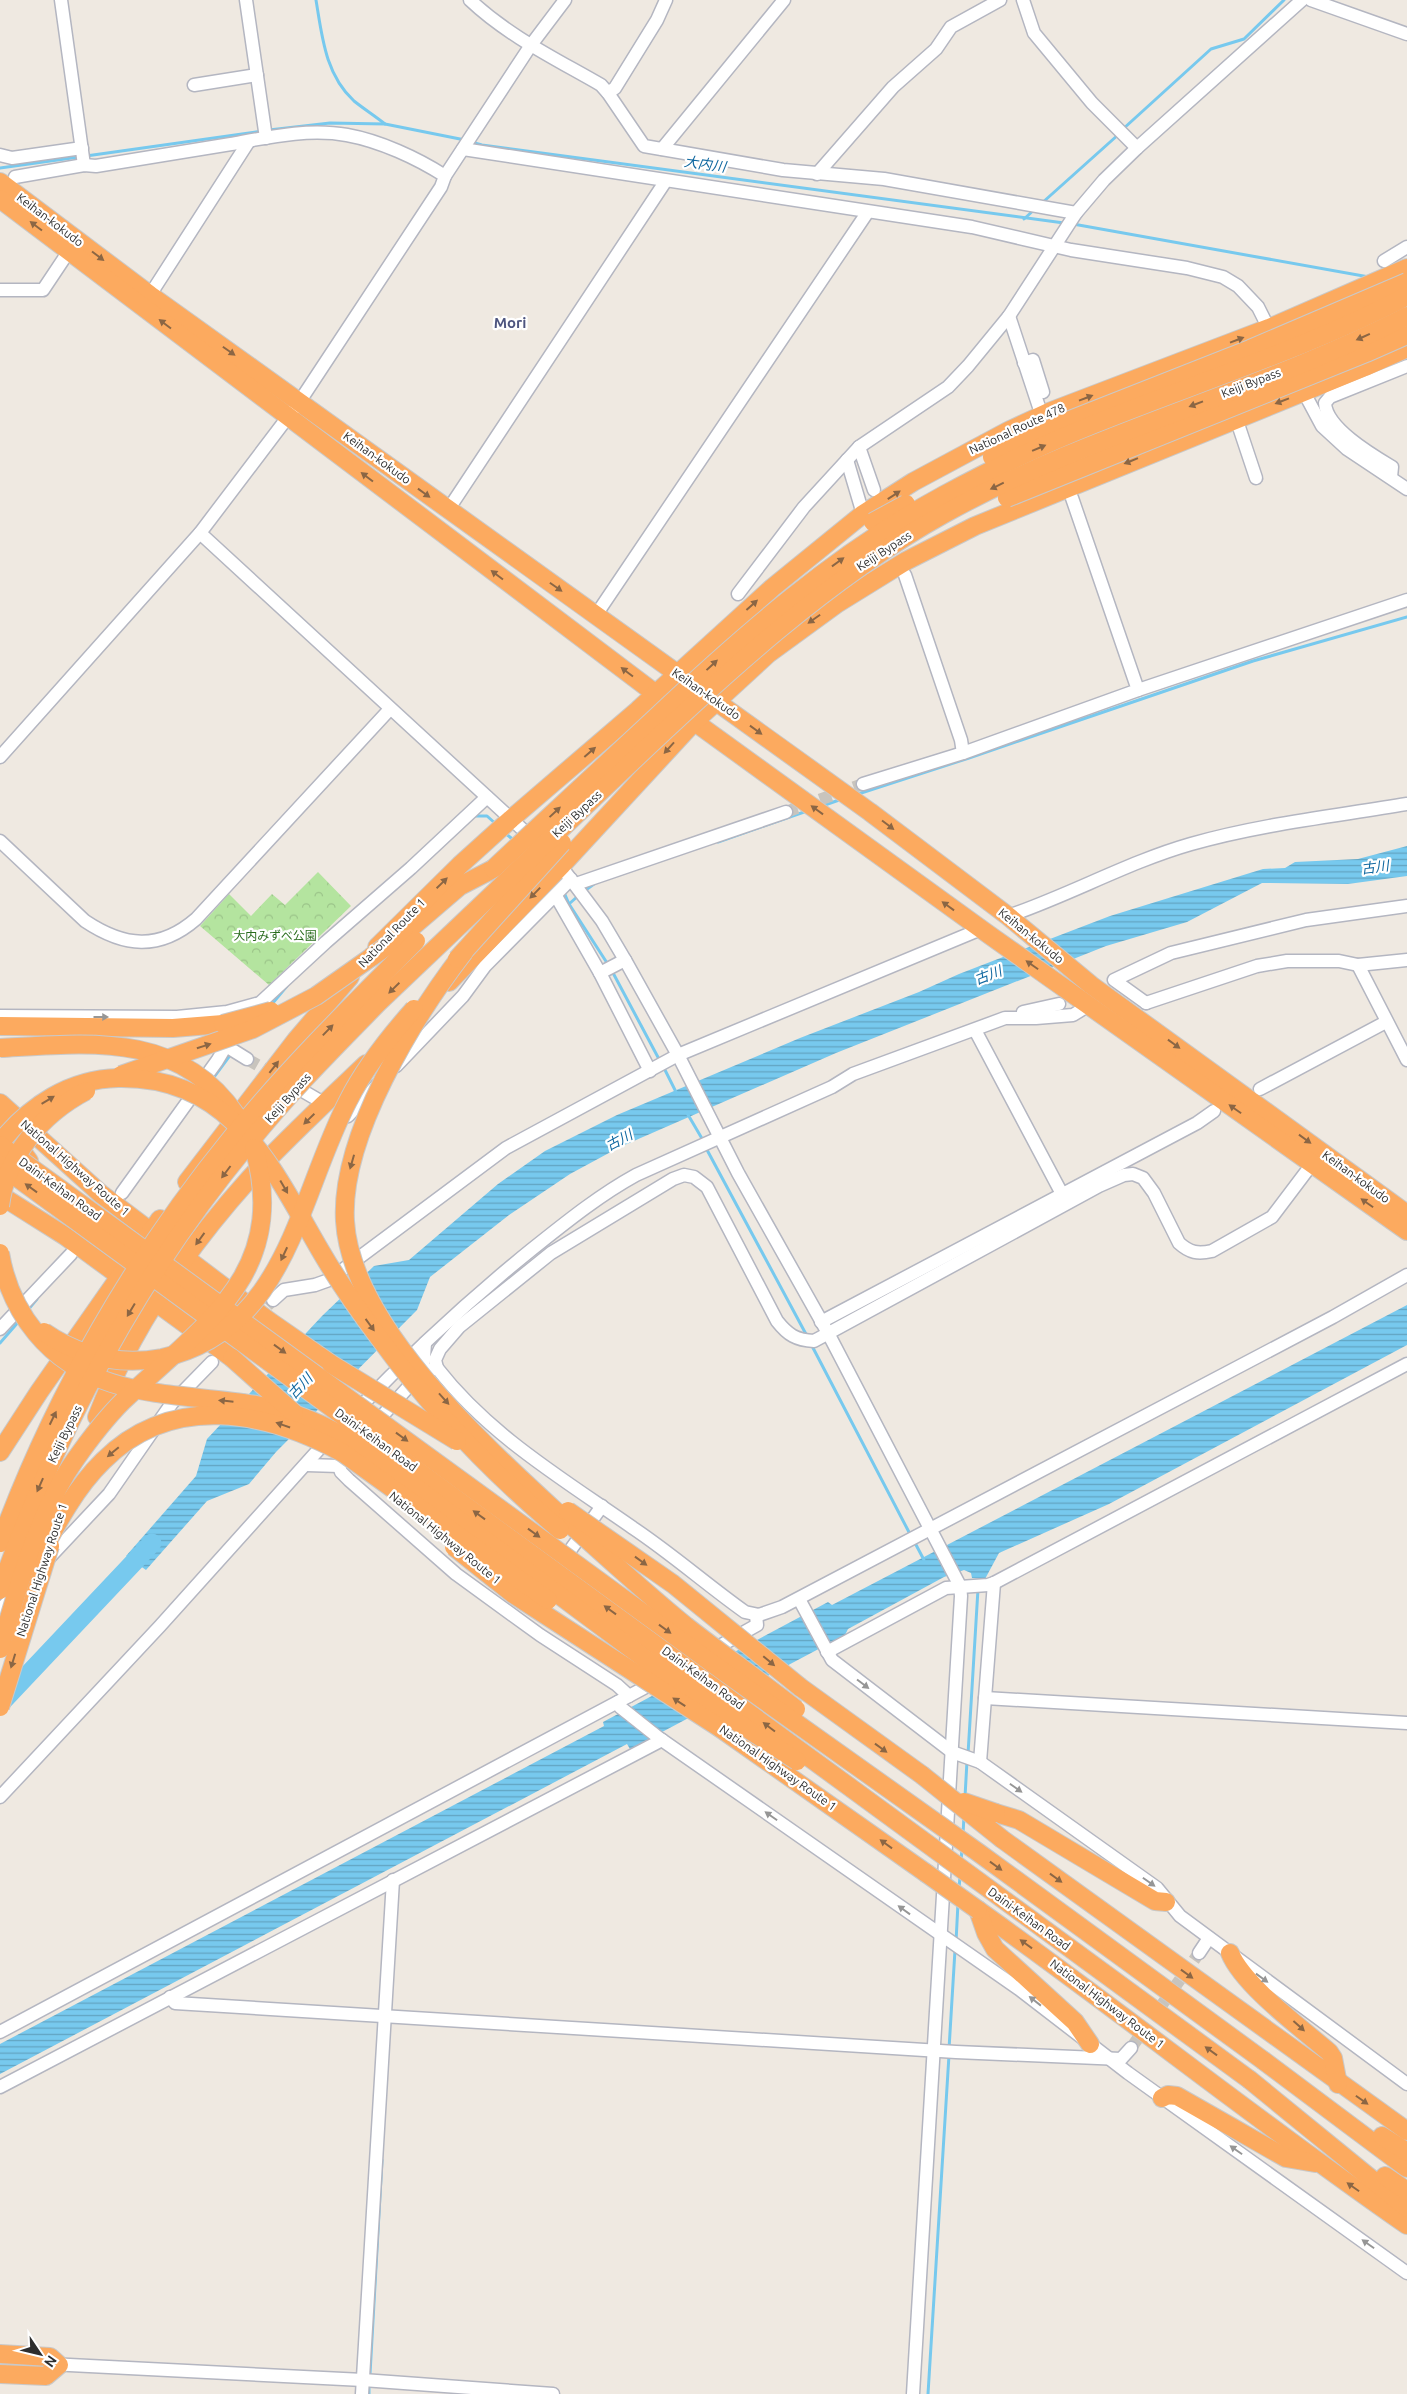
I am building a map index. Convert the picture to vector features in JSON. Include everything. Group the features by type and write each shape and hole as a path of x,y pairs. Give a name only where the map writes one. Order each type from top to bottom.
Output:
{"highway":[{"name":"Keihan-kokudo","path":"5,186 150,296 300,401 448,510 870,812 1012,919 1091,985 1407,1214"},
{"name":"Keihan-kokudo","path":"5,186 69,251 656,694 691,715 984,932 1066,998 1089,1005 1407,1231"},
{"name":"National Route 478","path":"868,518 913,482 1044,410 1269,328 1407,268"},
{"path":"677,673 808,557 868,518 1057,425 1250,349 1407,282"},
{"name":"Keiji Bypass","path":"0,1544 22,1485 70,1384 116,1303 198,1180 272,1090 366,991 493,869 736,642 813,580 897,523 941,496 1024,454 1092,425 1309,342 1407,296"},
{"name":"Keiji Bypass","path":"0,1590 38,1489 111,1343 146,1260 329,1052 429,954 691,715 748,655 823,593 862,565 944,514 1028,471 1098,441 1276,374 1407,316"},
{"path":"905,568 970,517 1007,498 1407,335"},
{"path":"0,1294 25,1318 53,1338 99,1358 134,1362 158,1358 183,1352 224,1332 255,1301 276,1271 336,1126 362,1076 398,1027 547,859 691,715 716,701 800,630 975,526 1066,494 1236,418 1304,392 1407,348"},
{"name":"National Route 1","path":"151,1232 247,1101 333,995 421,903 511,819 656,694 677,673"},
{"path":"186,1259 228,1203 270,1158 401,1030 570,876 691,715"},
{"path":"0,1206 5,1183 20,1151 41,1123 78,1095 125,1073 253,1029 316,996 436,909 460,886 493,869"},
{"path":"0,1026 174,1028 223,1024 276,1010 301,998 380,951"},
{"path":"464,952 414,1023 383,1083 361,1134 349,1173 345,1201 347,1239 351,1256 358,1277 386,1325 429,1382 464,1421 511,1470 586,1539 686,1626"},
{"path":"0,1048 88,1043 112,1044 155,1053 189,1069 221,1096 245,1129 254,1148 260,1169 263,1204 260,1234 253,1255 232,1294 204,1327 121,1403 74,1462 48,1509 28,1563 0,1650"},
{"path":"0,1144 10,1130 39,1105 66,1090 102,1078 149,1080 176,1087 207,1101 243,1130 262,1152 348,1294 393,1357 444,1419 485,1463 541,1514 619,1576 979,1853"},
{"name":"National Highway Route 1","path":"0,1102 101,1194 269,1321 331,1364 601,1532 724,1624 800,1687 928,1780 1002,1839 1338,2084 1407,2131"},
{"path":"0,1121 32,1164 78,1212 146,1260"},
{"name":"Daini-Keihan Road","path":"0,1144 728,1674 979,1853 1407,2168"},
{"name":"Daini-Keihan Road","path":"0,1165 718,1689 966,1874 1250,2080 1407,2191"},
{"name":"National Highway Route 1","path":"0,1195 65,1236 157,1301 232,1358 311,1428 513,1594 720,1728 926,1873 1070,1975 1318,2163 1407,2225"},
{"path":"151,1232 146,1260 157,1301"},
{"path":"151,1232 151,1245 156,1260 164,1272 228,1321 250,1341 319,1421 388,1492"},
{"path":"0,1253 8,1285 21,1311 44,1342 70,1365 102,1381 122,1386 162,1394 254,1404 291,1413 324,1426 384,1464 675,1680"},
{"name":"National Highway Route 1","path":"0,1707 61,1511 97,1417 121,1363 157,1301 186,1259"},
{"path":"0,1452 120,1275 146,1260"},
{"path":"0,1650 24,1590 70,1503 102,1461 121,1445 140,1433 161,1424 180,1419 229,1415 275,1422 320,1440 343,1453 517,1579 675,1680 966,1874"},
{"path":"928,1780 970,1805 1019,1820 1155,1902 1166,1902"},
{"path":"978,1910 986,1933 995,1949 1075,2022 1090,2044"},
{"path":"1230,1954 1235,1965 1247,1980 1329,2052 1333,2058 1338,2084"},
{"path":"1264,2061 1407,2152"},
{"path":"1250,2080 1407,2208"},
{"path":"1162,2098 1168,2095 1177,2096 1286,2158 1318,2163"},
{"path":"0,2354 50,2357 59,2365 46,2376 0,2374"}],"street":[{"path":"60,0 84,165"},
{"path":"246,0 266,138"},
{"path":"470,0 485,14 531,45 601,85 644,146 817,174 884,179 1076,213"},
{"path":"0,757 200,533 300,401 443,182 476,127 531,45 565,0"},
{"path":"608,93 615,88 646,40 666,0"},
{"path":"662,149 784,0"},
{"path":"817,174 893,87 936,49 951,27 1000,0"},
{"path":"1023,0 1034,33 1092,103 1136,148"},
{"path":"738,594 804,507 859,447 948,387 968,366 1009,316 1076,213 1104,180 1136,148 1302,0"},
{"path":"1310,0 1405,30"},
{"path":"194,85 257,75"},
{"path":"5,186 84,165 96,166 266,138 321,132 348,135 409,156 443,182"},
{"path":"150,296 249,141"},
{"path":"464,147 665,182 972,227 1054,246 1187,268 1223,277 1249,296 1269,328 1322,426 1347,449 1407,489"},
{"path":"0,154 12,158 82,148"},
{"path":"448,510 665,182"},
{"path":"596,615 867,213"},
{"path":"1384,261 1407,247"},
{"path":"0,290 43,290 69,251"},
{"path":"1009,316 1024,364 1033,360 1044,410"},
{"path":"1390,477 1392,467 1368,453 1335,423 1325,410 1325,402 1330,397 1407,366"},
{"path":"1236,418 1256,478"},
{"path":"859,447 874,490"},
{"path":"847,460 868,518"},
{"path":"1066,494 1078,543 1087,541 1138,690"},
{"path":"200,533 487,796 570,876 602,921 680,1058 718,1134 820,1322 828,1333 960,1583 956,1754 942,1936 938,2050 913,2394"},
{"path":"905,568 923,609 918,616 961,740 963,752"},
{"path":"863,784 963,752 1138,690 1407,600"},
{"path":"0,841 85,921 101,932 130,942 162,939 179,932 196,919 390,709"},
{"path":"755,823 787,804 793,792"},
{"path":"0,1016 177,1017 227,1012 260,1004 487,796"},
{"path":"1012,919 1033,907 1149,857 1193,844 1247,832 1407,804"},
{"path":"343,1113 348,1116 464,996 485,966 556,896 570,876 755,823 786,812"},
{"path":"556,896 600,973 650,1071"},
{"path":"1146,1003 1114,980 1171,953 1306,920 1407,906"},
{"path":"273,1300 284,1290 315,1285 329,1280 506,1148 650,1071 984,932"},
{"path":"1120,981 1174,960 1179,952"},
{"path":"1146,1003 1257,966 1311,959 1339,961 1358,965 1407,960"},
{"path":"600,973 625,960"},
{"path":"1358,965 1407,1060"},
{"path":"0,1797 307,1465 319,1448 425,1343 484,1288 605,1192 718,1134 832,1087 853,1074 976,1030 1005,1018 1014,1012 1035,1010 1066,998"},
{"path":"1146,1003 1147,1024"},
{"path":"1005,1018 1073,1015 1089,1005"},
{"path":"122,1193 226,1046 230,1031 227,1012"},
{"path":"1260,1089 1386,1022"},
{"path":"976,1030 1062,1194"},
{"path":"226,1046 247,1059"},
{"path":"296,1087 320,1100"},
{"path":"820,1322 1197,1123 1214,1111"},
{"path":"1312,1164 1272,1217 1212,1251 1202,1253 1185,1249 1179,1243 1154,1193 1143,1178 1133,1174 1124,1175 1099,1186 814,1341 797,1339 787,1334 777,1321 707,1186 694,1177 684,1175 642,1196 551,1253 460,1326 445,1341 435,1360 437,1368 477,1413 506,1439 635,1529 745,1612 756,1614 774,1612 800,1599 930,1528 1316,1326 1407,1275"},
{"path":"0,1329 71,1254"},
{"path":"423,1372 425,1343"},
{"path":"0,1610 109,1494 172,1404 212,1362"},
{"path":"827,1651 946,1588 960,1583 991,1584 1407,1364"},
{"path":"339,1466 342,1460 423,1372 437,1368"},
{"path":"307,1465 339,1466"},
{"path":"339,1466 349,1480 456,1574 520,1620 617,1685 622,1702 660,1739 1019,1989 1162,2098 1407,2273"},
{"path":"520,1620 602,1506"},
{"path":"978,1761 985,1698 991,1584"},
{"path":"800,1599 806,1614 832,1660 956,1754 978,1761 1157,1888 1166,1902 1180,1916 1407,2084"},
{"path":"0,2032 622,1702 757,1625 756,1614"},
{"path":"985,1698 1407,1723"},
{"path":"0,2087 660,1739"},
{"path":"362,2394 393,1880"},
{"path":"1198,1953 1209,1938"},
{"path":"170,1997 175,2003 956,2052 1120,2059 1129,2051 1124,2063 1128,2073"},
{"path":"0,2362 363,2380 553,2394"}],"green space":[{"name":"大内みずべ公園","path":"318,872 351,906 269,985 200,926 229,894 251,916 272,894 285,905"}],"water":[{"path":"1407,846 1407,876 1348,884 1262,883 1187,922 1106,946 836,1053 620,1147 570,1174 509,1215 430,1277 417,1310 276,1452 249,1484 207,1501 146,1570 126,1556 196,1476 207,1439 322,1316 374,1266 409,1260 498,1184 545,1151 617,1115 800,1038 1110,916 1263,869 1285,868 1295,862 1358,859"},
{"path":"1407,1305 1407,1345 1109,1504 999,1553 985,1579 972,1578 971,1573 964,1570 944,1577 848,1629 845,1635 630,1749 627,1744 0,2074 0,2044 604,1726 603,1722 828,1602 832,1605"}],"waterway":[{"path":"316,0 326,54 337,79 354,101 385,124"},
{"path":"1123,129 1211,49 1244,39 1284,0"},
{"path":"269,130 330,123 385,124 465,140"},
{"path":"86,156 263,131"},
{"path":"1042,203 1119,134"},
{"name":"大内川","path":"471,142 1064,223"},
{"path":"0,168 79,157"},
{"path":"1024,219 1035,209"},
{"path":"1073,224 1369,277"},
{"path":"855,795 1253,661 1407,617"},
{"path":"822,806 842,799"},
{"path":"718,842 807,811"},
{"path":"474,816 487,816 497,825"},
{"path":"505,833 516,842"},
{"path":"583,892 594,884"},
{"path":"563,890 569,904 609,966"},
{"path":"569,904 578,896"},
{"path":"612,971 660,1061"},
{"path":"272,1004 287,986"},
{"path":"211,1081 231,1054"},
{"path":"663,1066 677,1094"},
{"path":"687,1113 704,1142"},
{"path":"706,1148 807,1336"},
{"path":"27,1311 37,1299"},
{"path":"0,1343 20,1320"},
{"path":"811,1344 911,1536"},
{"path":"914,1541 924,1560"},
{"name":"古川","path":"0,1704 152,1543"},
{"path":"968,1754 978,1589"},
{"path":"965,1797 967,1761"},
{"path":"963,1834 964,1816"},
{"path":"961,1862 962,1848"},
{"path":"959,1889 960,1876"},
{"path":"956,1942 958,1903"},
{"path":"949,2049 955,1950"},
{"path":"928,2394 949,2055"},
{"path":"370,2374 382,2160"},
{"path":"369,2387 369,2394"}],"tunnel":[{"path":"786,812 863,784"},
{"path":"247,1059 277,1076"},
{"path":"217,1357 273,1300"},
{"path":"1131,2048 1199,1953"}],"district":[{"name":"Mori","path":"510,323"}]}
